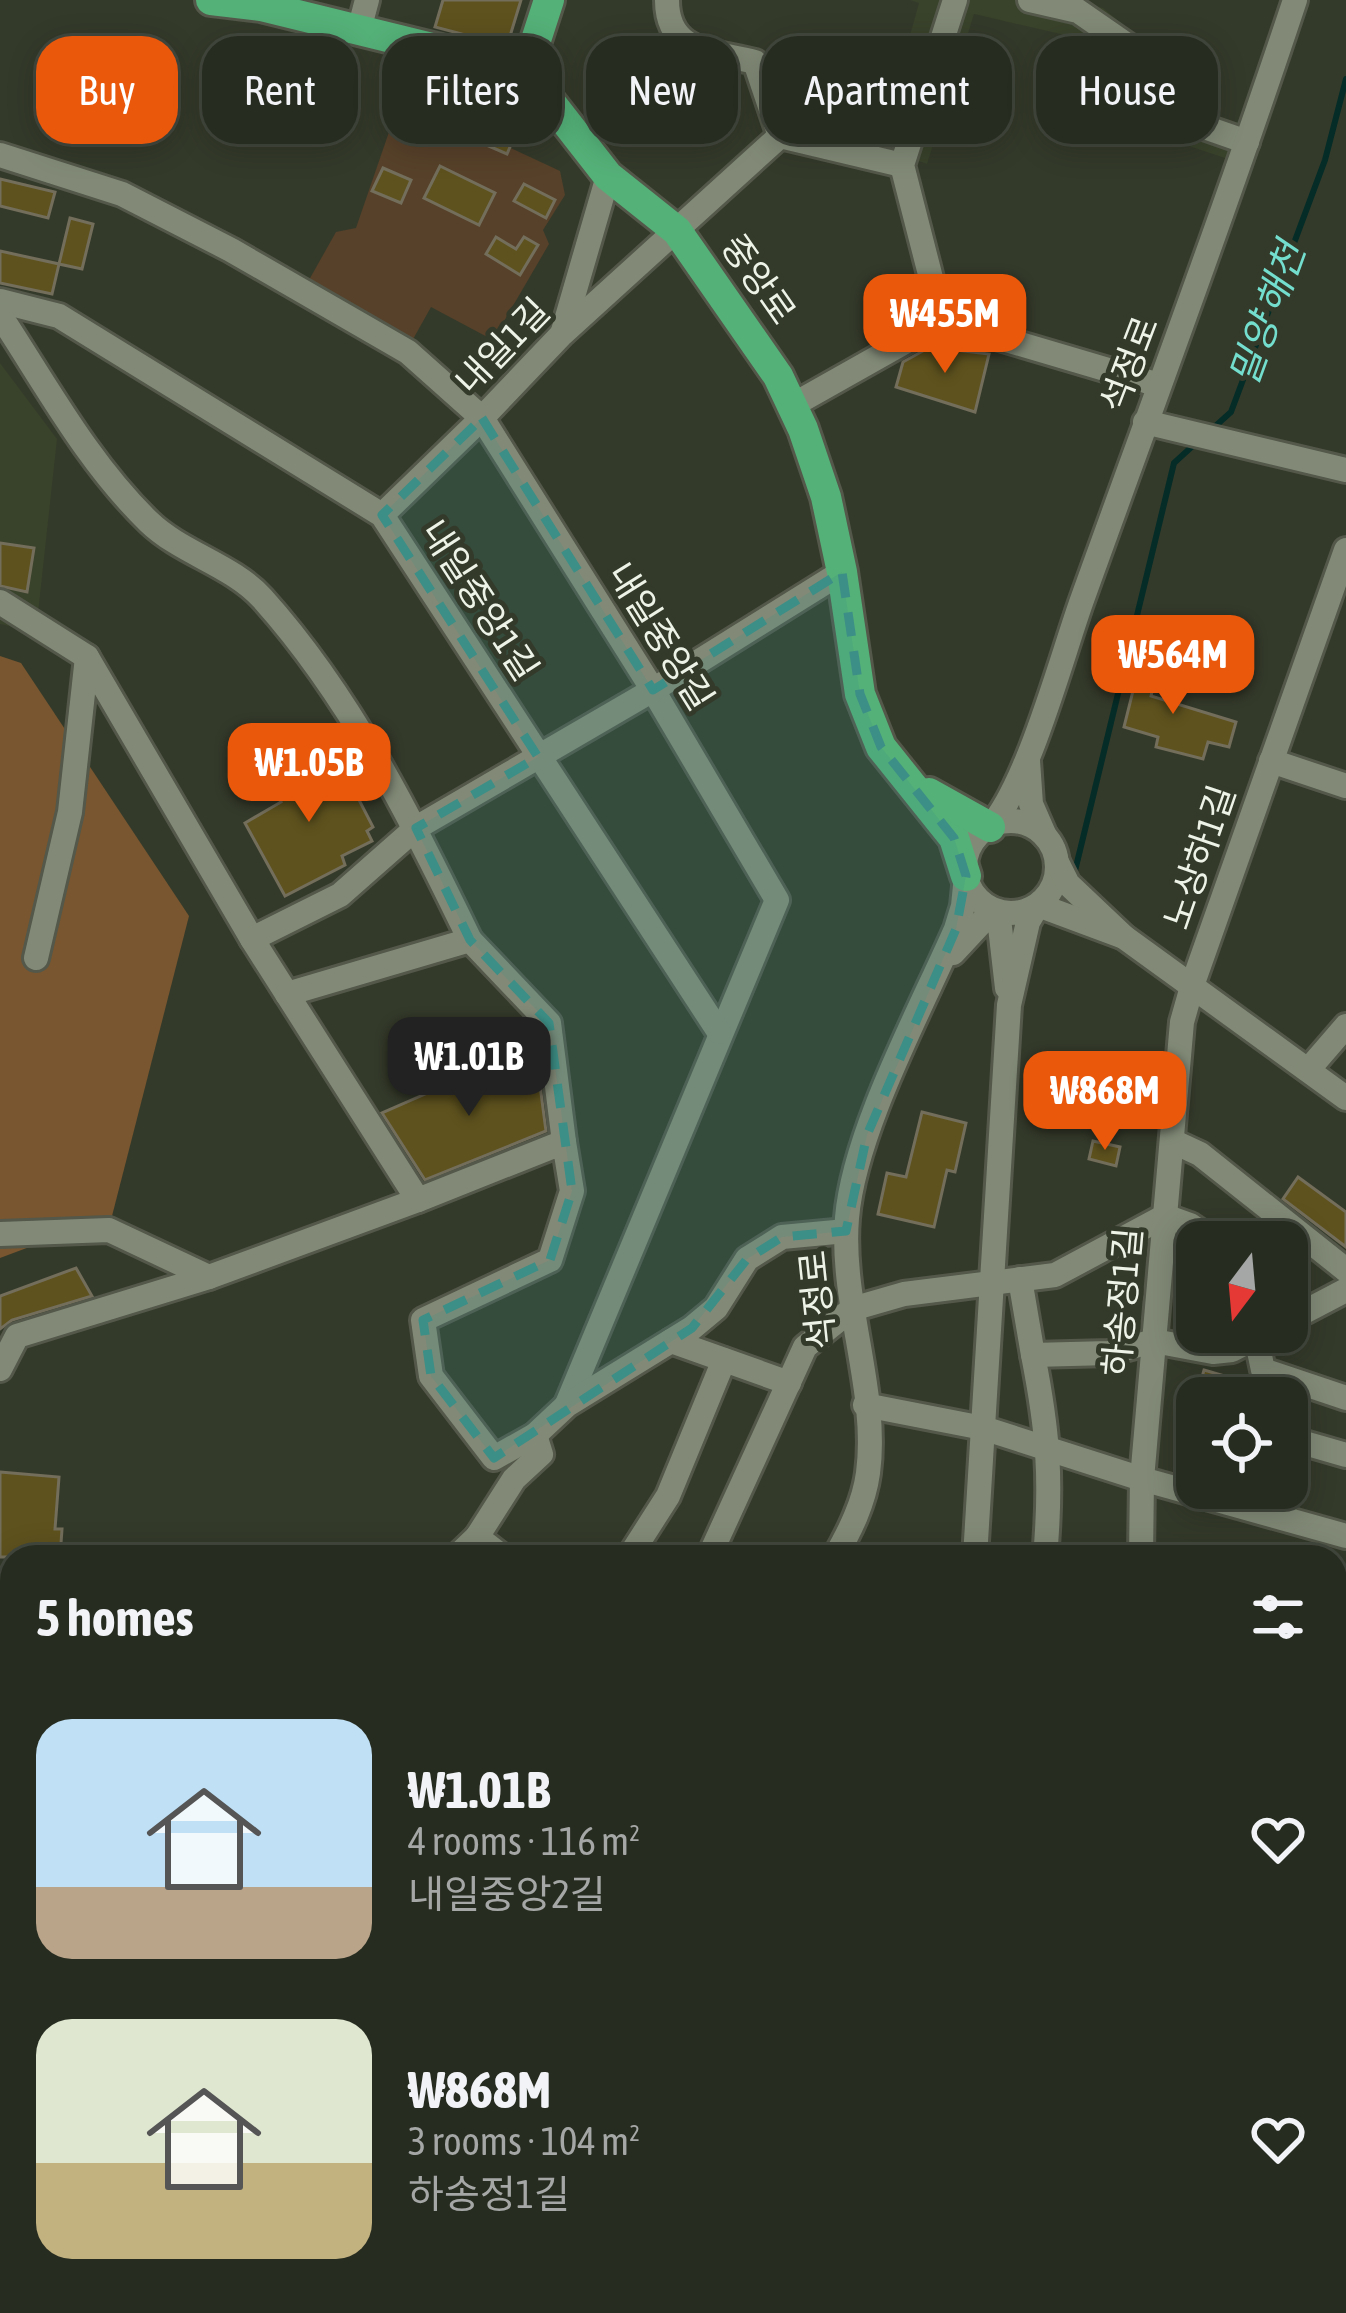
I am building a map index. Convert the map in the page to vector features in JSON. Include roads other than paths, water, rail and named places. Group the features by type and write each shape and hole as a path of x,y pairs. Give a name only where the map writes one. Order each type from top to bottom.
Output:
{"main road":[{"path":"211,0 363,15 424,36"},
{"path":"537,36 549,0"},
{"name":"중앙로","path":"562,117 608,176 677,231 729,302 793,405 826,497 860,694 881,747 954,838 966,876"},
{"path":"914,783 990,826"}],"street":[{"path":"667,0 670,30 685,43 755,62 762,83"},
{"path":"942,322 902,165 956,0"},
{"path":"1030,0 1078,10 1143,56 1156,88 1187,121 1247,142"},
{"name":"석정로","path":"990,826 1004,811 1028,752 1150,423 1159,385 1295,0"},
{"name":"내일1길","path":"382,515 562,334 771,144"},
{"path":"814,144 902,165"},
{"name":"내일중앙길","path":"0,155 122,194 231,250 408,352 482,418 653,690 777,900 567,1405"},
{"path":"562,334 608,176"},
{"name":"내일중앙1길","path":"0,301 58,316 382,515 719,1032"},
{"path":"0,315 94,458 151,524 257,592 312,657 416,828 470,940 549,1023 572,1190 550,1260 423,1320 431,1376 494,1458 535,1436 567,1405 716,1309 747,1259 782,1237 846,1231"},
{"path":"793,405 942,322 1159,385"},
{"path":"1150,423 1346,470"},
{"name":"노상하1길","path":"1192,983 1346,550"},
{"path":"252,939 340,895 416,828 653,690 842,572"},
{"path":"0,602 87,657 252,939 418,1200"},
{"path":"36,958 70,812 87,657"},
{"path":"1028,752 1031,804 1068,884 1124,937 1346,1097"},
{"path":"1271,761 1346,786"},
{"path":"1045,836 1018,822 990,826 970,847 966,876 979,901 1008,914 1038,905 1124,937"},
{"path":"976,1545 1009,1006 1028,922 1049,894 1058,864"},
{"name":"석정로","path":"842,1545 852,1528 868,1473 846,1231 855,1175 963,906 966,876"},
{"path":"937,973 993,910"},
{"path":"993,910 1000,927 1009,1006"},
{"path":"286,994 470,940"},
{"name":"하송정1길","path":"1141,1545 1142,1479 1182,1022 1192,983"},
{"path":"1308,1070 1346,1026"},
{"path":"1172,1141 1200,1154 1346,1270"},
{"path":"0,1369 17,1336 209,1277 565,1142"},
{"path":"715,1545 806,1346 852,1309 904,1294 1055,1275 1165,1216 1179,1221"},
{"path":"0,1234 109,1230 209,1277"},
{"path":"1020,1279 1048,1425 1051,1495 1046,1545"},
{"path":"1308,1310 1346,1290"},
{"path":"671,1341 789,1383"},
{"path":"1033,1355 1109,1353 1154,1342 1176,1346"},
{"path":"1262,1353 1263,1370 1346,1398"},
{"path":"637,1545 668,1496 724,1360"},
{"path":"865,1405 983,1428 1346,1536"},
{"path":"469,1545 514,1479 541,1454 535,1436"},
{"path":"1308,1444 1346,1455"},
{"path":"477,1537 487,1545"}],"waterway":[{"name":"밀양 해천","path":"1211,430 1231,412 1325,160 1346,79"},
{"name":"밀양 해천","path":"1074,875 1174,463 1197,442"}]}
